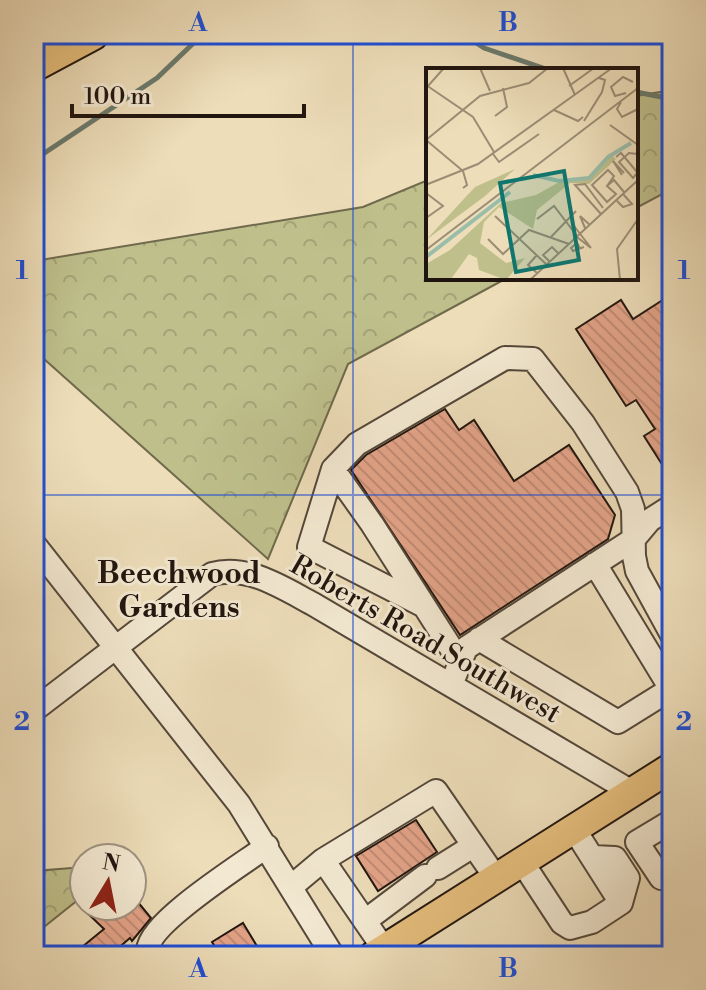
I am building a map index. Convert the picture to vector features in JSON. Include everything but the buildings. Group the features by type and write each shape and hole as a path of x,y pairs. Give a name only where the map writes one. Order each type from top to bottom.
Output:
{"highway":[{"path":"34,65 92,34"}],"main road":[{"path":"378,952 672,767"}],"street":[{"path":"424,606 309,547 333,469 357,444 505,358 533,359 583,423 627,492 633,509 637,571 672,635"},
{"path":"333,469 460,662"},
{"path":"451,685 466,648 634,539 650,520 672,506"},
{"path":"34,544 239,804 333,956"},
{"path":"479,639 618,722 671,689 595,564"},
{"name":"Roberts Road Southwest","path":"34,710 212,574 236,571 300,597 632,792"},
{"path":"292,886 323,860 436,791 496,878"},
{"path":"672,821 637,842 661,878 672,874"},
{"path":"522,862 562,923 570,928 592,922 623,896 598,857 574,829"},
{"path":"152,956 148,951 149,941 164,922 267,846"},
{"path":"365,921 473,846"},
{"path":"323,860 365,921 378,952"}],"green space":[{"path":"672,90 672,189 638,207 638,96"},
{"path":"426,181 426,280 503,280 348,364 268,559 34,350 34,261 363,207"},
{"path":"68,868 68,908 34,935 34,871"}],"waterway":[{"path":"34,160 157,78 203,34"},
{"path":"463,34 484,48 543,68"},
{"path":"638,92 672,99"}],"district":[{"name":"Beechwood Gardens","path":"179,590"}]}
